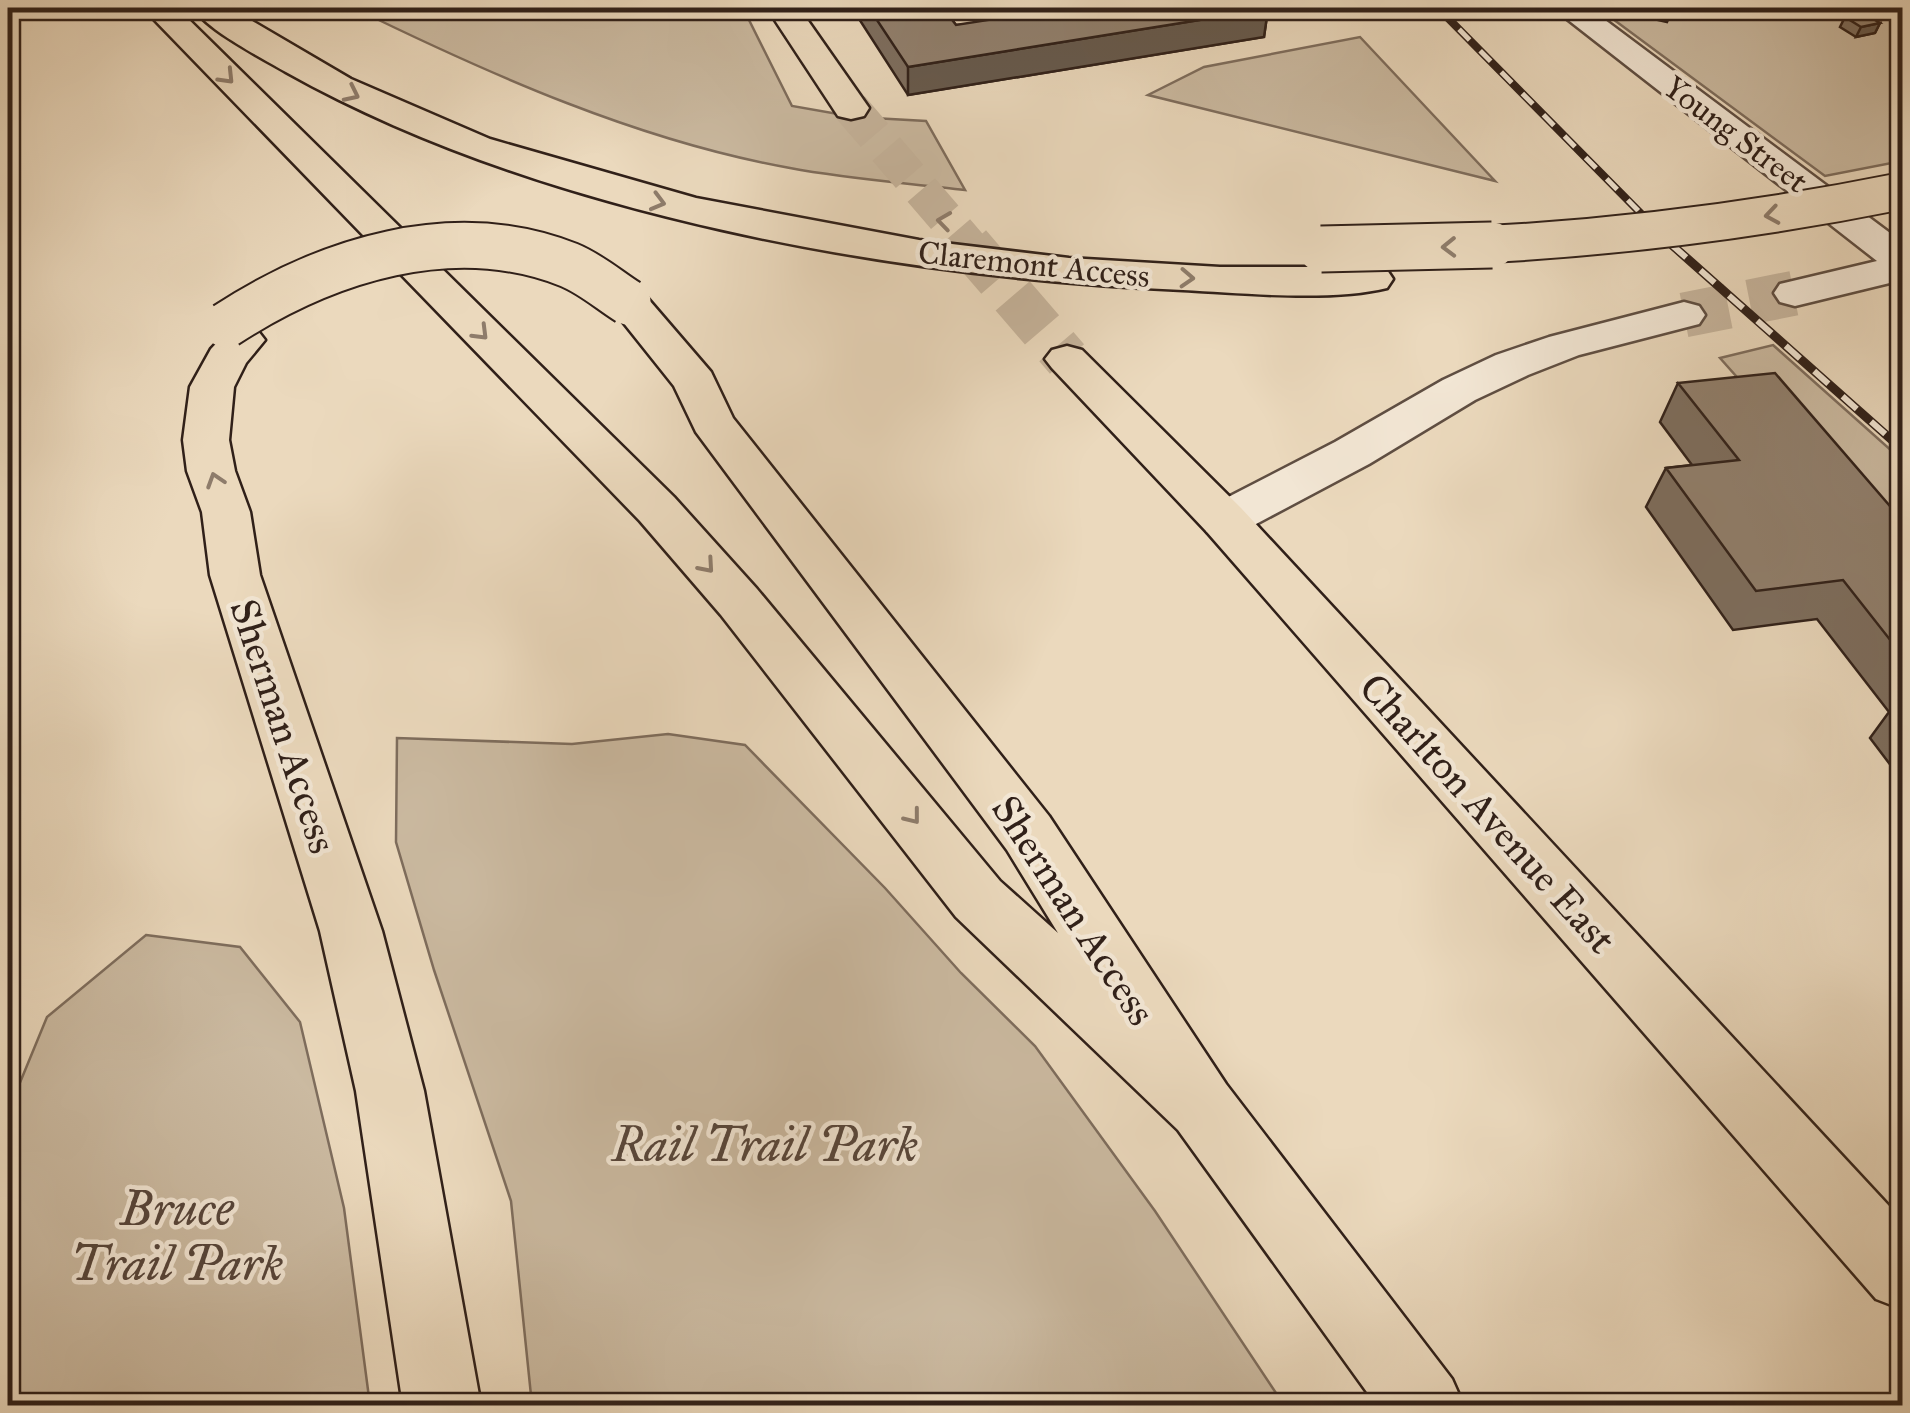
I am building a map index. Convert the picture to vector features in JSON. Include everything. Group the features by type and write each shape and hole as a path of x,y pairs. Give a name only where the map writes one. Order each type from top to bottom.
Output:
{"main road":[{"path":"159,8 657,508 752,617 978,900 1202,1107"},
{"name":"Claremont Access","path":"210,8 308,73 470,145 666,204 851,243 1002,263 1199,278 1372,279 1514,274 1662,262 1789,246 1902,223"},
{"path":"783,8 851,108"},
{"name":"Claremont Access","path":"402,77 507,120 626,158 738,186 860,210 1099,238 1321,249 1472,246 1719,224 1902,191"},
{"name":"Sherman Access","path":"442,1406 390,1091 350,932 234,575 226,512 211,471 206,440 212,387 234,332 266,322 325,290 378,275 467,266 517,272 614,308 668,394 712,422 1028,833 1202,1107 1425,1406"},
{"name":"Charlton Avenue East","path":"1068,359 1224,520 1902,1273"}],"street":[{"name":"Young Street","path":"1569,8 1902,265"},
{"path":"1795,293 1902,265"},
{"path":"1224,520 1352,453 1459,390 1512,365 1564,346 1684,315"}],"green space":[{"path":"354,8 743,8 792,106 855,117 926,121 965,190 812,172 677,141 512,81"},
{"path":"1598,8 1902,8 1902,161 1825,176"},
{"path":"1360,37 1495,181 1148,95 1204,67"},
{"path":"1773,345 1902,460 1902,562 1720,358"},
{"name":"Rail Trail Park","path":"668,734 745,745 1035,1046 1155,1211 1284,1405 532,1405 511,1201 396,842 397,738 572,744"},
{"name":"Bruce Trail Park","path":"146,935 240,947 300,1022 344,1208 370,1405 8,1405 8,1089 19,1085 47,1017"}],"building":[{"path":"869,8 943,8 956,25 1065,8 1268,9 908,67"},
{"path":"1863,13 1880,23 1861,27 1845,17"},
{"path":"1775,373 1902,520 1902,655 1843,580 1756,591 1666,468 1739,460 1678,383"}],"tunnel":[{"path":"851,108 971,248"},
{"path":"969,245 1067,359"},
{"path":"1684,315 1795,293"}],"railway":[{"path":"1438,8 1672,245"},
{"path":"1672,245 1902,449"}]}
